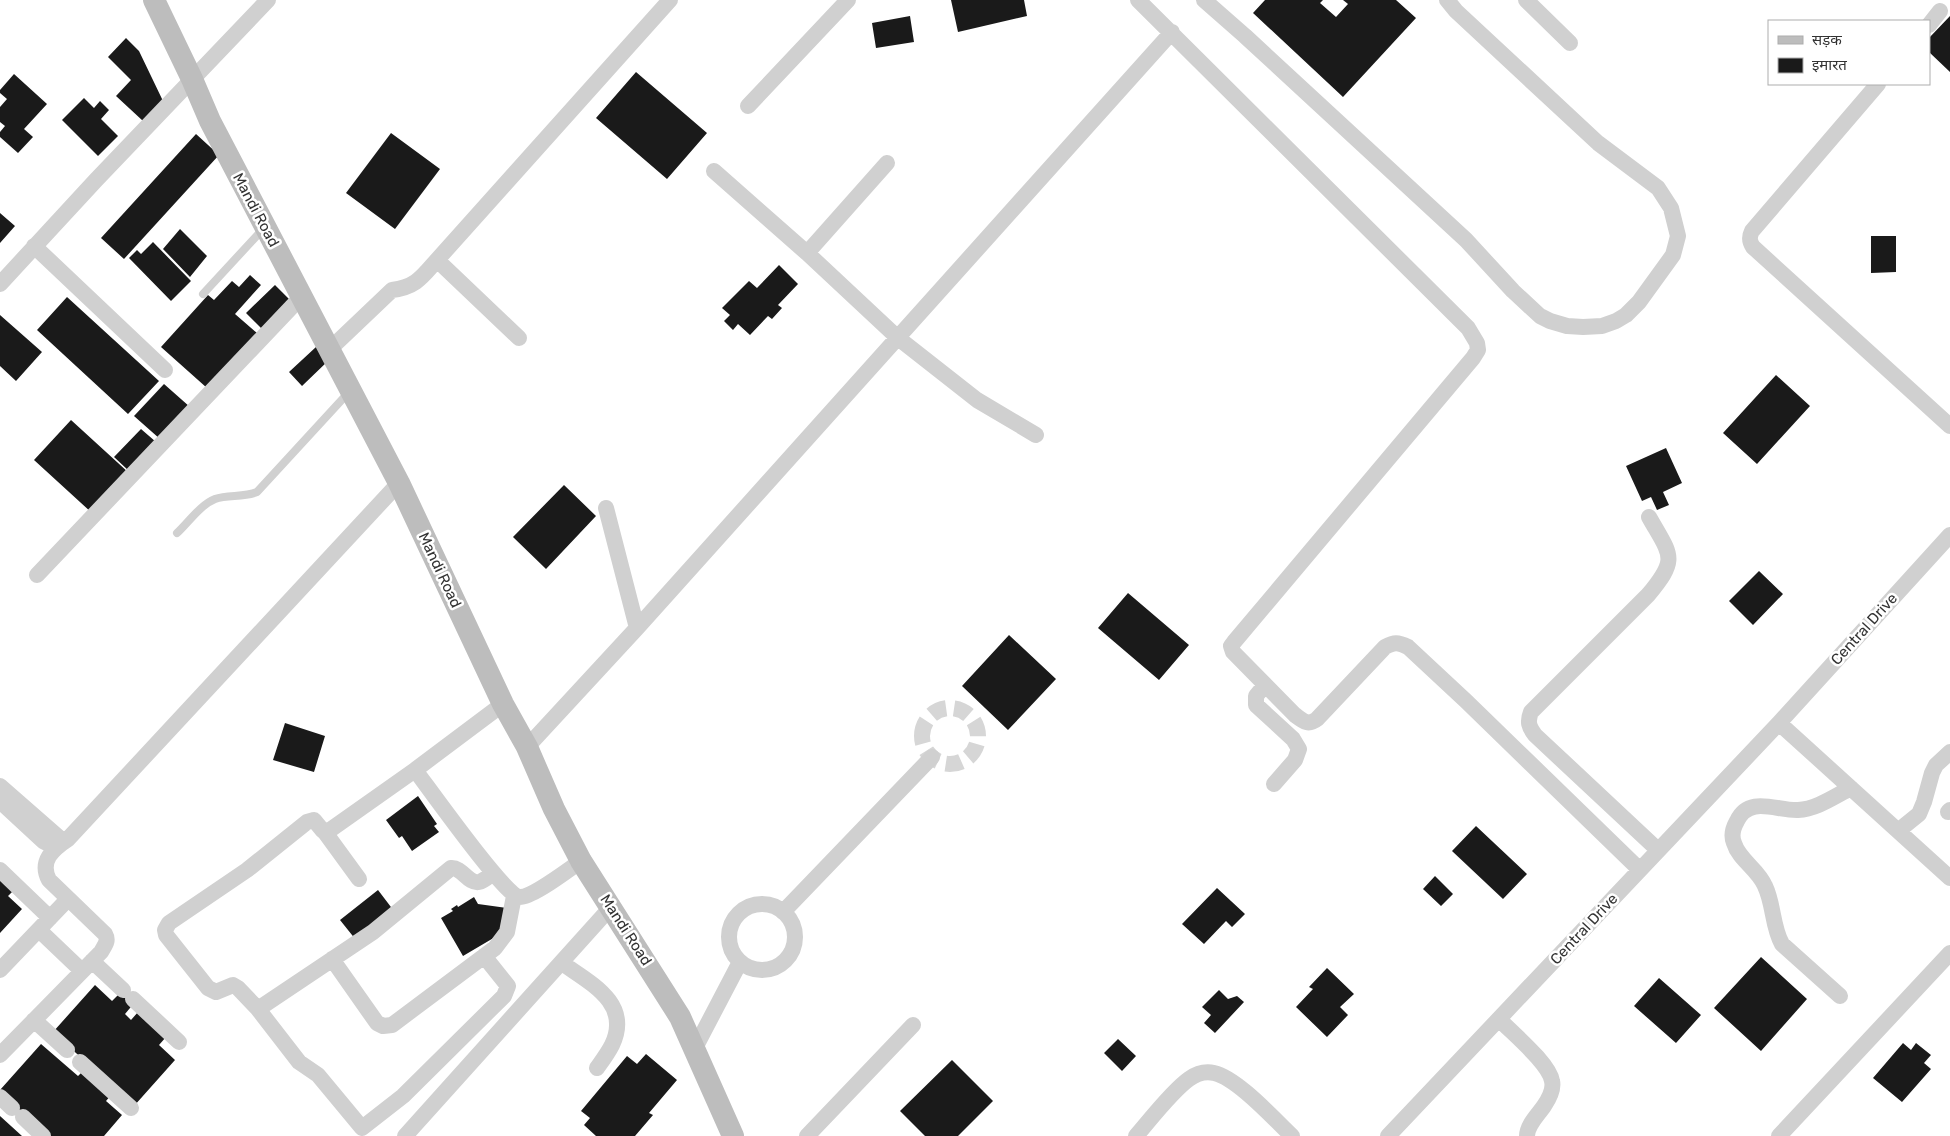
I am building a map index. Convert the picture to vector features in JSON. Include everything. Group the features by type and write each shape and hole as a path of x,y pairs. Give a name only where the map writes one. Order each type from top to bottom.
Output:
{"street":[{"name":"Mandi Road","path":"154,0 210,121 399,483 504,704 527,747 554,809 582,861 680,1017 733,1136"},
{"path":"0,284 268,0"},
{"path":"330,349 392,290 406,288 415,284 670,0"},
{"path":"748,106 848,0"},
{"path":"1138,0 1468,328 1477,343 1478,350 1473,358 1231,646 1232,652 1300,719 1306,723 1312,723 1317,720 1385,647 1393,642 1408,647 1640,870"},
{"path":"1204,0 1466,240 1513,291 1540,316 1550,321 1575,327 1602,326 1616,322 1626,316 1639,302 1673,255 1678,236 1675,219 1668,203 1658,188 1598,143 1456,11 1447,0"},
{"path":"1526,0 1570,43"},
{"path":"1930,24 1940,11"},
{"path":"527,747 637,628 1172,32"},
{"path":"1877,85 1752,231 1749,236 1750,242 1753,247 1950,426"},
{"path":"807,253 887,163"},
{"path":"714,171 807,253 898,338 978,400 1036,435"},
{"path":"34,246 165,370"},
{"path":"438,260 519,338"},
{"path":"37,575 302,296"},
{"path":"0,1055 106,944 107,938 48,880 45,866 59,844 399,483"},
{"path":"606,508 637,628"},
{"path":"1650,516 1667,549 1670,564 1662,578 1648,595 1531,712 1528,719 1535,735 1658,850"},
{"name":"Central Drive","path":"1388,1136 1779,723 1950,535"},
{"path":"1265,684 1256,696 1256,705 1293,739 1299,749 1295,760 1274,784"},
{"path":"324,831 333,828 504,704"},
{"path":"1779,723 1950,878"},
{"path":"1898,831 1919,814 1932,773 1936,765 1950,752"},
{"path":"784,912 932,757"},
{"path":"415,770 493,873 514,896 522,897 535,892 582,861"},
{"path":"0,786 59,844"},
{"path":"1840,996 1782,944 1777,934 1765,886 1758,874 1737,851 1733,841 1733,828 1740,815 1750,808 1768,805 1799,810 1815,806 1851,788"},
{"path":"0,801 43,841 59,844"},
{"path":"359,880 314,820 307,822 246,870 169,923 166,928 166,934 208,988 216,992 234,986 258,1009 299,1062 316,1073 359,1127 362,1128 403,1096 504,996 508,986 484,956"},
{"path":"258,1009 372,932 451,868 456,868 472,881 477,882 481,882 493,873"},
{"path":"0,870 50,918"},
{"path":"332,959 377,1023 387,1027 495,948 507,932 514,896"},
{"path":"0,970 68,899"},
{"path":"765,904 784,912 790,920 795,935 793,950 787,960 769,970 748,968 740,962 730,944 732,924 738,916 746,909 755,905 765,904"},
{"path":"405,1136 611,907"},
{"path":"39,930 128,995 179,1042"},
{"path":"1779,1136 1950,953"},
{"path":"562,962 604,993 613,1006 616,1016 615,1037 597,1068"},
{"path":"695,1048 740,962"},
{"path":"1499,1019 1537,1057 1547,1069 1552,1081 1552,1090 1527,1130 1527,1136"},
{"path":"34,1020 67,1050"},
{"path":"807,1136 912,1025"},
{"path":"80,1062 131,1108"},
{"path":"1136,1136 1188,1080 1202,1072 1215,1073 1234,1083 1292,1136"},
{"path":"11,1107 43,1136"}],"lane":[{"path":"203,294 266,226"},
{"path":"177,533 204,506 214,499 250,495 257,492 351,390"}],"building":[{"path":"951,0 1024,0 1027,16 958,32"},
{"path":"1265,0 1323,0 1320,3 1336,17 1348,4 1343,0 1396,0 1416,18 1343,97 1253,13"},
{"path":"910,16 914,42 876,48 872,23"},
{"path":"1950,16 1950,72 1930,53 1930,37"},
{"path":"126,38 139,51 163,101 143,121 116,96 131,80 108,57"},
{"path":"636,72 707,133 667,179 596,118"},
{"path":"14,74 47,104 24,129 33,137 18,153 0,137 0,132 5,126 0,122 0,107 7,99 0,93 0,90"},
{"path":"84,98 94,108 100,101 109,110 101,119 118,136 98,156 62,120"},
{"path":"391,133 440,169 395,229 346,193"},
{"path":"196,134 219,155 124,259 101,238"},
{"path":"0,213 15,226 0,243"},
{"path":"180,229 207,256 190,277 163,249"},
{"path":"1871,236 1896,236 1896,272 1871,273"},
{"path":"153,242 191,281 171,301 129,258 137,250 141,254"},
{"path":"779,265 798,284 778,305 782,308 772,319 768,316 750,335 738,324 733,330 724,321 730,315 722,308 749,281 757,288"},
{"path":"250,275 261,285 235,314 257,333 207,388 161,347 208,295 214,300 232,281 239,287"},
{"path":"275,285 290,300 262,329 246,313"},
{"path":"67,297 159,381 128,414 37,330"},
{"path":"0,315 42,352 16,381 0,366"},
{"path":"316,347 329,360 302,386 289,372"},
{"path":"1776,375 1810,406 1757,464 1723,433"},
{"path":"164,384 190,407 160,439 134,416"},
{"path":"71,420 129,473 92,513 34,460"},
{"path":"141,429 156,442 129,471 114,457"},
{"path":"1666,448 1682,483 1663,492 1669,505 1657,510 1651,497 1642,501 1626,466"},
{"path":"564,485 596,516 546,569 513,537"},
{"path":"1759,571 1783,594 1753,625 1729,601"},
{"path":"1128,593 1189,645 1159,680 1098,628"},
{"path":"1009,635 1056,679 1008,730 962,686"},
{"path":"285,723 325,736 314,772 273,760"},
{"path":"418,796 437,824 434,826 439,832 412,851 402,836 399,838 386,820"},
{"path":"1476,826 1527,874 1503,899 1452,851"},
{"path":"1435,876 1453,894 1441,906 1423,889"},
{"path":"0,879 13,891 8,896 22,909 0,933"},
{"path":"1217,888 1245,914 1232,927 1226,921 1204,944 1182,924"},
{"path":"378,890 394,911 356,940 340,920"},
{"path":"474,897 478,904 507,908 502,933 463,956 441,918 453,911 451,909 457,905 458,907"},
{"path":"1761,957 1807,999 1761,1051 1714,1008"},
{"path":"1327,968 1354,994 1340,1007 1348,1015 1327,1037 1296,1007 1313,989 1309,987"},
{"path":"1659,978 1701,1015 1676,1043 1634,1006"},
{"path":"95,985 112,1001 122,991 135,1002 125,1014 131,1020 138,1012 166,1037 159,1045 175,1060 134,1106 53,1032"},
{"path":"1219,990 1228,999 1237,996 1244,1002 1215,1033 1204,1023 1211,1015 1202,1007"},
{"path":"1118,1039 1136,1056 1122,1071 1104,1053"},
{"path":"1903,1043 1911,1050 1916,1043 1931,1055 1924,1063 1931,1069 1902,1102 1873,1078"},
{"path":"41,1044 78,1076 84,1070 112,1094 106,1101 122,1115 104,1136 48,1136 0,1094 0,1090"},
{"path":"646,1054 677,1080 649,1113 653,1115 635,1136 596,1136 584,1125 590,1118 581,1111 627,1056 637,1064"},
{"path":"952,1060 993,1101 958,1136 925,1136 900,1111"},
{"path":"0,1116 22,1136 0,1136"}],"tunnel":[{"path":"950,708 961,710 970,716 976,725 978,736 976,747 970,756 961,762 950,764 939,762 930,756 924,747 922,736 924,725 930,716 939,710 950,708"}]}
